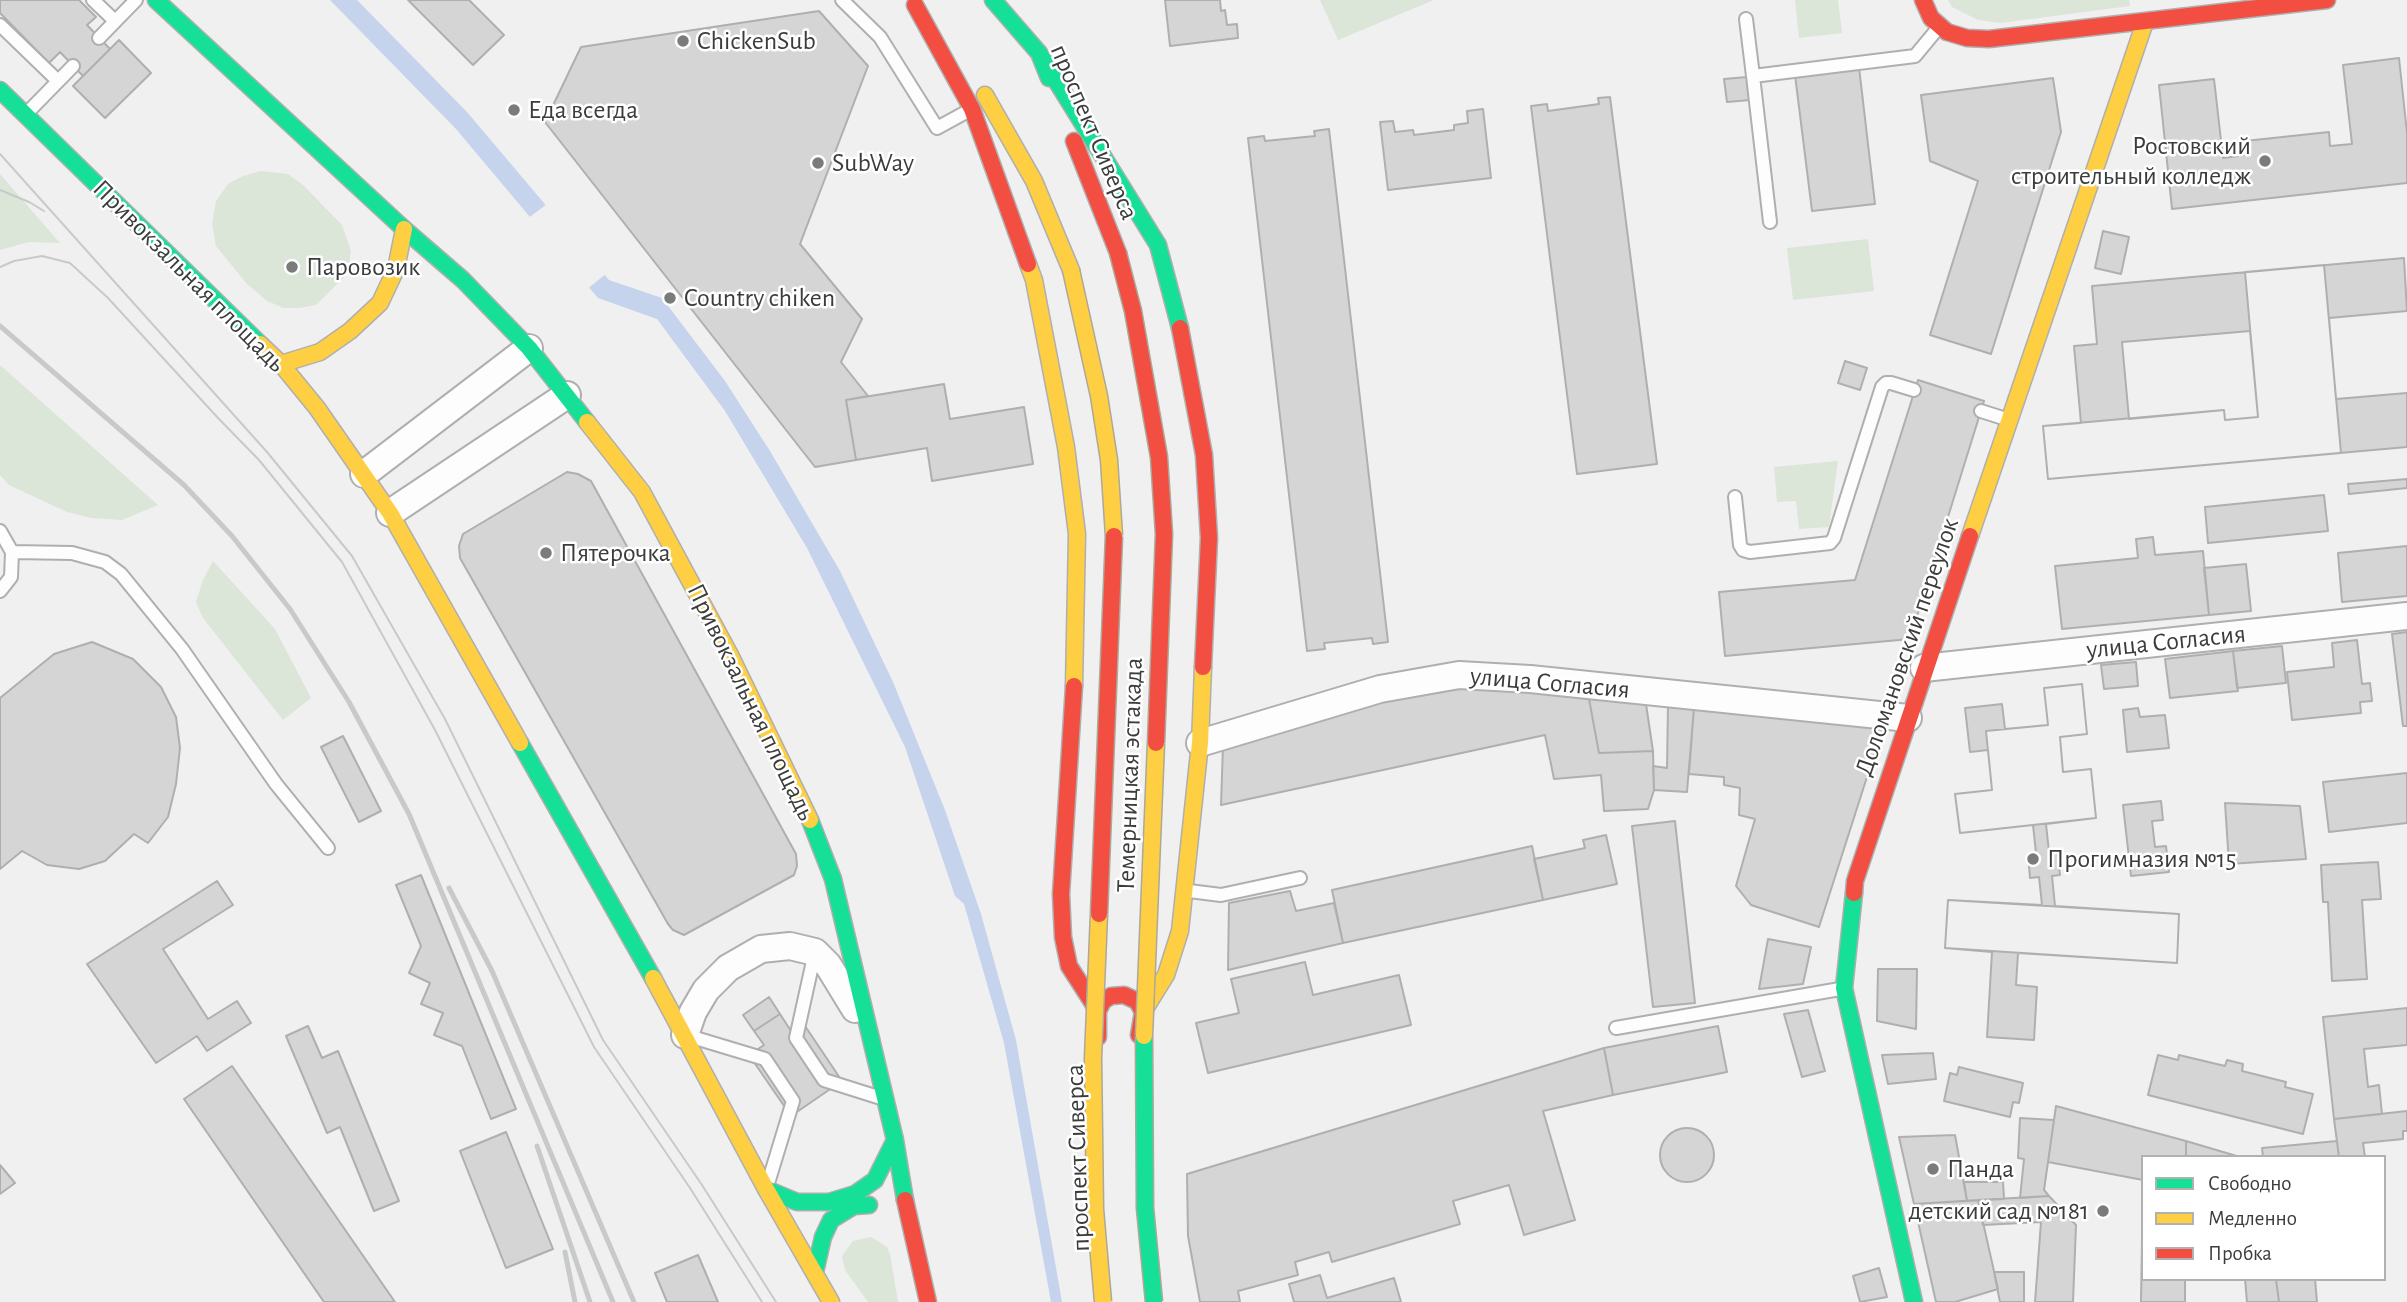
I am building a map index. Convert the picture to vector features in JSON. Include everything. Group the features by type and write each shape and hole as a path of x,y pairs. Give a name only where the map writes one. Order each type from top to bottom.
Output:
{"main road":[{"name":"Привокзальная площадь","path":"156,0 463,280 529,348 642,492 730,655 808,814 834,880 895,1140 928,1302"},
{"name":"проспект Сиверса","path":"993,0 1039,53 1118,253"},
{"path":"1923,0 1931,18 1947,32 1967,38 1989,39 2327,0"},
{"path":"913,3 972,109 1034,280 1066,447 1077,534 1074,686 1061,894 1063,937 1069,966 1098,1011"},
{"name":"Темерницкая эстакада","path":"913,3 974,77 1034,181 1071,270 1099,396 1109,460 1114,536 1093,1058 1095,1209 1103,1302"},
{"path":"2120,25 2136,7"},
{"name":"Доломановский переулок","path":"1914,1302 1844,988 1855,881 1924,668 2145,22"},
{"path":"1039,53 1158,245 1174,302 1204,455 1209,538 1199,743 1185,890 1174,955 1166,975 1143,1012 1138,1076 1140,1208 1148,1302"},
{"name":"Привокзальная площадь","path":"0,90 281,364 317,408 364,474 390,513 685,1035 766,1189 831,1302"},
{"path":"281,364 320,352 350,331 380,303 396,269 404,229"},
{"name":"Темерницкая эстакада","path":"1118,253 1148,388 1159,457 1164,534 1143,1062 1145,1209 1154,1302"},
{"path":"1098,1011 1103,1001 1111,996 1124,995 1137,1001 1143,1012"},
{"name":"проспект Сиверса","path":"1098,1011 1102,1210 1111,1302"},
{"path":"766,1189 797,1202 829,1202 855,1194 875,1180 895,1140"},
{"path":"815,1272 823,1237 831,1220 854,1206 873,1204 891,1213 912,1230"}],"street":[{"path":"364,474 529,348"},
{"path":"390,513 567,395"},
{"name":"улица Согласия","path":"1924,668 2407,616"},
{"name":"улица Согласия","path":"1199,743 1380,689 1459,674 1908,718"},
{"path":"685,1035 693,1012 706,990 728,968 761,949 790,946 815,952"},
{"name":"Привокзальная площадь","path":"815,952 828,965 845,990 870,1039"}],"lane":[{"path":"93,0 115,21"},
{"path":"99,38 136,0"},
{"path":"842,0 880,37 937,128 972,109"},
{"path":"1746,19 1770,222"},
{"path":"0,25 58,81"},
{"path":"1753,76 1915,56 1940,25"},
{"path":"25,115 73,66"},
{"path":"1735,497 1740,545 1743,550 1750,552 1830,543 1834,538 1882,387 1891,383 1914,390"},
{"path":"1981,411 2009,420"},
{"path":"0,531 12,552 11,578 0,591"},
{"path":"12,552 72,553 105,562 121,574 182,649 276,784 328,848"},
{"path":"1185,890 1221,895 1300,878"},
{"path":"815,952 796,1038 824,1080 884,1099"},
{"path":"1616,1028 1844,988"},
{"path":"685,1035 765,1059 793,1101 766,1189"}],"shaded area":[{"path":"1320,0 1434,0 1338,40"},
{"path":"1795,0 1838,0 1842,33 1799,38"},
{"path":"1948,0 2129,0 2130,6 2001,23 1978,20 1952,7"},
{"path":"261,171 288,174 303,185 342,225 351,251 349,265 343,278 316,305 284,308 267,301 247,284 216,246 212,224 216,201 228,184"},
{"path":"0,174 60,243 29,242 0,250"},
{"path":"1868,239 1874,291 1793,300 1787,248"},
{"path":"0,365 158,505 122,520 91,518 67,512 9,485 0,475"},
{"path":"1838,461 1829,527 1799,529 1796,501 1777,502 1774,467"},
{"path":"213,561 275,629 311,698 283,720 203,618 196,602"},
{"path":"871,1237 887,1247 890,1254 898,1302 868,1302 845,1270 842,1256 853,1241"}],"water":[{"path":"330,0 357,0 467,112 609,280 662,298 725,381 770,451 840,571 893,682 945,810 981,914 1016,1040 1062,1302 1051,1302 1004,1043 964,904 955,896 905,747 807,548 725,411 657,319 598,298 456,129"}],"pier":[{"path":"547,204 607,273 586,290 527,219"}],"building":[{"path":"0,0 79,0 96,17 87,25 110,49 83,76 60,52 49,63 0,13"},
{"path":"408,0 469,0 504,35 473,65"},
{"path":"1165,0 1220,0 1221,11 1225,10 1227,25 1237,24 1238,38 1170,46"},
{"path":"819,11 868,66 800,244 862,319 841,362 868,396 846,400 856,460 815,467 545,122 581,47"},
{"path":"119,40 151,73 105,118 73,86"},
{"path":"2399,58 2407,133 2407,183 2172,209 2159,85 2214,79 2223,158 2246,155 2245,141 2329,132 2330,146 2352,144 2343,65"},
{"path":"1859,67 1875,204 1812,211 1795,75"},
{"path":"1747,77 1750,100 1727,102 1724,79"},
{"path":"2053,78 2061,132 1991,354 1930,335 1978,181 1930,161 1921,95"},
{"path":"1610,97 1657,464 1577,474 1531,106 1547,104 1548,111 1599,104 1598,98"},
{"path":"1483,109 1491,178 1388,190 1380,122 1393,121 1395,132 1413,130 1414,135 1454,130 1454,125 1468,123 1467,111"},
{"path":"1329,129 1388,642 1373,644 1372,638 1324,643 1325,649 1307,651 1248,138 1264,136 1265,141 1315,136 1314,131"},
{"path":"2103,231 2129,237 2121,274 2095,268"},
{"path":"2404,258 2407,311 2329,318 2336,399 2407,393 2407,447 2048,479 2043,426 2081,423 2074,346 2097,344 2092,286","holes":["2250,331 2258,417 2225,420 2224,410 2129,419 2122,342"]},
{"path":"2324,265 2341,453 2048,479 2043,426 2224,410 2225,420 2258,417 2245,272"},
{"path":"1845,361 1867,368 1860,390 1838,383"},
{"path":"1918,380 1984,401 1910,639 1725,656 1719,592 1855,580"},
{"path":"944,384 950,419 1024,407 1033,464 932,481 927,448 856,460 846,400"},
{"path":"567,472 591,481 796,854 797,866 794,875 684,935 673,930 668,924 460,558 459,546 463,534"},
{"path":"2407,479 2407,488 2349,494 2348,484"},
{"path":"2324,495 2328,531 2208,543 2205,507"},
{"path":"2153,537 2155,555 2203,551 2209,615 2062,629 2055,566 2138,558 2136,539"},
{"path":"2407,546 2407,596 2342,602 2338,553"},
{"path":"2246,564 2251,611 2209,615 2204,568"},
{"path":"2407,632 2407,726 2403,726 2392,634"},
{"path":"2357,640 2362,684 2370,683 2372,701 2360,702 2361,713 2292,720 2287,672 2334,667 2332,643"},
{"path":"92,642 133,659 161,687 176,717 180,748 176,784 168,817 148,843 134,834 105,861 79,869 47,865 22,851 0,869 0,698 54,654"},
{"path":"2282,646 2286,683 2237,688 2233,651"},
{"path":"2233,651 2238,691 2170,698 2165,659"},
{"path":"2136,662 2138,686 2104,689 2101,665"},
{"path":"1449,683 1589,699 1599,753 1653,751 1654,790 1648,809 1604,811 1601,775 1554,779 1545,735 1221,805 1223,745"},
{"path":"2082,684 2087,734 2060,737 2063,772 2091,769 2096,818 2046,824 2049,852 2057,851 2060,875 2052,876 2055,906 2179,914 2177,963 2018,953 2016,985 2037,987 2034,1040 1987,1037 1992,952 1945,948 1948,900 2042,905 2039,877 2030,878 2028,854 2036,853 2033,825 1960,833 1955,794 1992,790 1988,750 1970,752 1965,708 2002,704 2005,729 2048,725 2044,688"},
{"path":"2082,684 2087,734 2060,737 2063,772 2091,769 2096,818 1960,833 1955,794 1992,790 1986,731 2048,725 2044,688"},
{"path":"1589,699 1646,704 1653,751 1599,753"},
{"path":"1668,706 1694,707 1687,792 1654,790 1653,766 1667,768"},
{"path":"1694,707 1801,714 1882,730 1819,927 1751,905 1736,886 1755,819 1739,815 1740,788 1724,785 1724,777 1689,774"},
{"path":"2138,708 2140,717 2165,715 2169,748 2127,752 2123,710"},
{"path":"343,736 381,811 359,822 321,747"},
{"path":"2407,773 2407,823 2329,832 2323,782"},
{"path":"2161,801 2163,820 2152,821 2155,847 2166,846 2169,872 2131,876 2123,805"},
{"path":"2225,803 2300,806 2306,859 2229,864"},
{"path":"1675,821 1695,1003 1653,1007 1632,826"},
{"path":"1606,835 1617,884 1543,900 1534,859 1585,848 1583,840"},
{"path":"1532,846 1543,900 1343,943 1332,890"},
{"path":"2378,862 2381,899 2362,900 2367,979 2332,981 2328,902 2323,902 2321,865"},
{"path":"421,875 516,1109 491,1119 462,1046 434,1035 443,1013 421,1004 430,983 409,973 421,946 396,885"},
{"path":"217,881 233,905 163,949 208,1019 237,1001 251,1023 207,1051 197,1036 156,1063 87,964"},
{"path":"1290,891 1296,911 1334,903 1343,943 1228,970 1229,903"},
{"path":"1948,900 2179,914 2177,963 1945,948"},
{"path":"1768,939 1811,947 1803,984 1759,989"},
{"path":"1305,962 1313,995 1399,975 1411,1025 1208,1073 1196,1023 1239,1013 1231,979"},
{"path":"1878,969 1917,969 1916,1029 1877,1021"},
{"path":"769,997 780,1014 754,1031 743,1015"},
{"path":"2407,1008 2407,1045 2364,1049 2368,1087 2379,1085 2382,1114 2334,1119 2323,1017"},
{"path":"1808,1010 1825,1071 1802,1077 1784,1014"},
{"path":"780,1014 791,1031 803,1023 842,1081 791,1116 749,1055 764,1045 754,1031"},
{"path":"308,1026 322,1058 338,1051 399,1201 374,1211 340,1127 327,1133 286,1036"},
{"path":"1718,1026 1727,1072 1613,1095 1604,1048"},
{"path":"1604,1048 1613,1095 1543,1111 1575,1220 1524,1235 1509,1185 1453,1201 1460,1224 1332,1262 1329,1252 1295,1262 1298,1275 1238,1291 1240,1302 1200,1302 1188,1236 1187,1174"},
{"path":"1933,1053 1936,1079 1888,1084 1882,1055"},
{"path":"2158,1055 2178,1060 2179,1055 2225,1066 2227,1060 2243,1064 2242,1071 2286,1082 2285,1087 2313,1094 2303,1134 2148,1095"},
{"path":"232,1066 395,1302 324,1302 184,1099"},
{"path":"1959,1067 2023,1083 2019,1103 2013,1102 2010,1117 1944,1101 1950,1073 1957,1075"},
{"path":"2056,1106 2186,1141 2186,1155 2141,1155 2141,1180 2048,1162"},
{"path":"2407,1111 2407,1131 2403,1131 2403,1139 2363,1143 2365,1155 2339,1155 2334,1119"},
{"path":"2020,1118 2054,1120 2044,1190 2049,1196 2020,1198 2024,1159 2018,1158"},
{"path":"1687,1128 1706,1136 1714,1155 1706,1174 1687,1182 1668,1174 1660,1155 1668,1136"},
{"path":"506,1132 553,1249 506,1268 460,1151"},
{"path":"1955,1135 1967,1201 1914,1204 1899,1137"},
{"path":"2186,1141 2233,1155 2186,1155"},
{"path":"2337,1141 2339,1155 2263,1155 2262,1148"},
{"path":"0,1165 15,1183 0,1194"},
{"path":"1964,1182 2003,1182 2004,1199 1967,1201"},
{"path":"2049,1196 2076,1225 2073,1302 2035,1302 2041,1222 1983,1225 1978,1200"},
{"path":"1978,1200 1998,1289 1955,1302 1936,1302 1914,1204"},
{"path":"698,1255 718,1302 667,1302 655,1273"},
{"path":"1879,1268 1887,1297 1860,1302 1853,1276"},
{"path":"1994,1272 2024,1272 2024,1302 2000,1302"},
{"path":"1320,1275 1327,1298 1394,1278 1401,1302 1294,1302 1289,1284"},
{"path":"2141,1281 2185,1281 2185,1302 2141,1302"},
{"path":"2245,1281 2276,1281 2279,1302 2247,1302"},
{"path":"2276,1281 2315,1281 2317,1302 2279,1302"}],"tram line":[{"path":"0,154 267,452 352,556 445,719 603,1040 702,1185 776,1302"},
{"path":"0,190 44,211"},
{"path":"0,267 14,261 42,256 70,263 108,298 259,460 342,562 435,730 594,1047 690,1188 762,1302"}],"railway":[{"path":"0,326 184,485 232,536 290,609 349,702 409,814 613,1302"},
{"path":"449,888 492,971 634,1302"},
{"path":"537,1146 590,1302"},
{"path":"565,1252 575,1302"}],"traffic: fast":[{"path":"156,0 463,280 529,348 587,422"},
{"path":"993,0 1039,53 1049,78"},
{"path":"1039,53 1158,245 1180,328"},
{"path":"0,90 260,344"},
{"path":"520,743 653,978"},
{"path":"810,820 833,879 895,1140 905,1200"},
{"path":"1854,893 1844,988 1914,1302"},
{"path":"1144,1036 1145,1208 1154,1302"},
{"path":"766,1189 797,1202 829,1202 855,1194 875,1180 895,1140"},
{"path":"815,1272 823,1237 831,1220 854,1206 869,1205"}],"traffic: slow":[{"path":"1970,536 2145,22"},
{"path":"985,95 1034,181 1071,270"},
{"path":"281,364 320,352 350,331 380,303 396,269 404,229"},
{"path":"1028,264 1034,280 1066,447 1077,534 1074,686"},
{"path":"1071,270 1099,396 1109,460 1114,536"},
{"path":"260,344 281,364 317,408 390,513 520,743"},
{"path":"587,422 642,492 730,655 810,820"},
{"path":"1143,1012 1166,975 1180,931 1200,743 1203,667"},
{"path":"1144,1036 1156,743"},
{"path":"1099,914 1093,1058 1095,1209 1103,1302"},
{"path":"653,978 766,1189 831,1302"}],"traffic: jam":[{"path":"1923,0 1931,18 1947,32 1967,38 1989,39 2327,0"},
{"path":"915,5 972,109 1028,264"},
{"path":"1074,141 1118,253"},
{"path":"1118,253 1133,311 1159,457 1164,534 1156,743"},
{"path":"1180,328 1204,455 1209,538 1203,667"},
{"path":"1099,914 1114,536"},
{"path":"1854,893 1855,881 1970,536"},
{"path":"1074,686 1061,894 1063,937 1069,966 1098,1011"},
{"path":"1098,1037 1098,1011 1103,1001 1111,996 1124,995 1137,1001 1143,1012 1139,1035"},
{"path":"905,1200 928,1302"}],"place":[{"name":"ChickenSub","path":"683,41"},
{"name":"Еда всегда","path":"514,110"},
{"name":"Ростовский строительный колледж","path":"2265,161"},
{"name":"SubWay","path":"818,163"},
{"name":"Паровозик","path":"292,267"},
{"name":"Country chiken","path":"670,298"},
{"name":"Пятерочка","path":"546,553"},
{"name":"Прогимназия №15","path":"2033,859"},
{"name":"Панда","path":"1933,1169"},
{"name":"детский сад №181","path":"2103,1211"}]}
